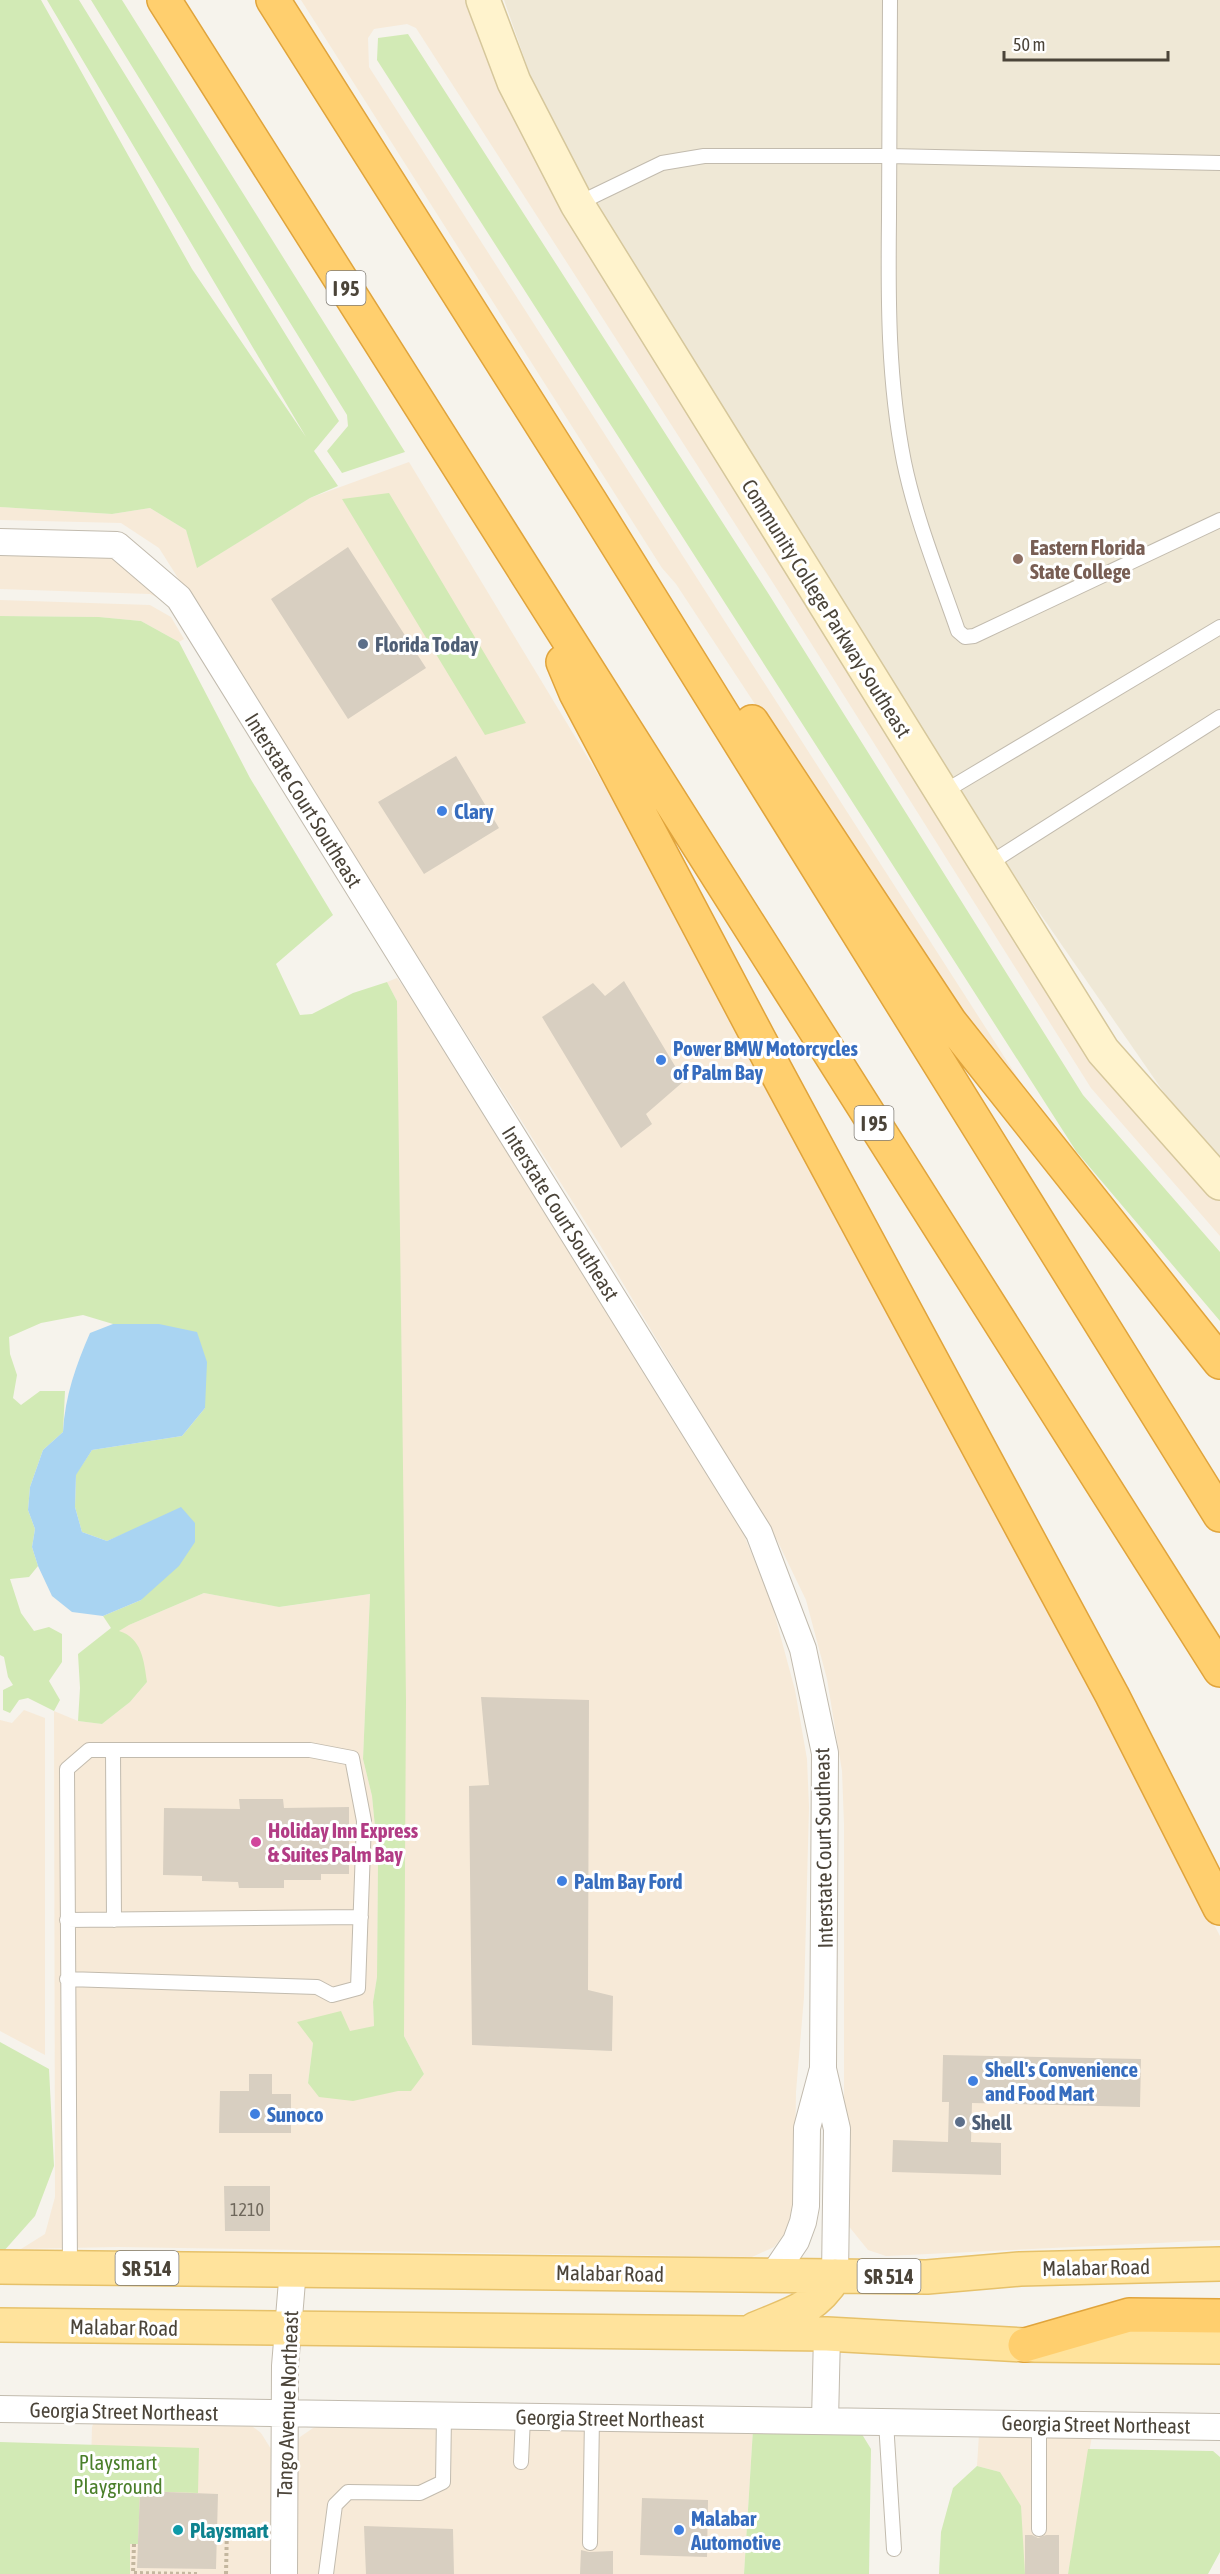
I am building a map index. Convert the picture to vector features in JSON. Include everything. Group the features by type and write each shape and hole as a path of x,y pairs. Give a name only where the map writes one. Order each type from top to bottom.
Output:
{"highway":[{"name":"I 95","path":"164,0 1220,1670"},
{"path":"273,0 590,501 1220,1515"},
{"path":"590,501 666,592 950,1022 1220,1362"},
{"path":"529,577 576,693 771,1062 1112,1695 1220,1908"},
{"path":"1025,2345 1129,2315 1220,2316"}],"main road":[{"name":"Malabar Road","path":"0,2267 927,2277 1020,2269 1220,2264"},
{"path":"743,2334 803,2308 824,2294 835,2276"},
{"name":"Malabar Road","path":"0,2325 827,2334 1025,2345 1220,2347"}],"street":[{"name":"Community College Parkway Southeast","path":"483,0 514,82 577,204 987,866 1103,1052 1220,1184"},
{"name":"Interstate Court Southeast","path":"0,542 117,545 178,598 759,1533 803,1649 825,1753 823,2069 837,2129 835,2276"},
{"name":"Interstate Court Southeast","path":"773,2275 796,2241 803,2222 806,2206 807,2128 823,2069"},
{"name":"Tango Avenue Northeast","path":"284,2574 285,2414 293,2269"},
{"path":"825,2421 827,2334"},
{"name":"Georgia Street Northeast","path":"0,2409 1220,2427"}],"lane":[{"path":"890,0 888,341 904,464 922,527 958,632 965,637 974,636 1220,520"},
{"path":"577,204 662,163 704,156 888,156 1220,163"},
{"path":"942,793 1220,627"},
{"path":"987,866 1220,717"},
{"path":"67,1979 317,1987 332,1995 358,1988 364,1821 352,1758 310,1750 89,1750 67,1769 67,1979 70,2267"},
{"path":"113,1750 114,1920"},
{"path":"67,1920 361,1917"},
{"path":"326,2574 335,2505 348,2492 420,2493 443,2482 444,2416"},
{"path":"521,2462 524,2417"},
{"path":"590,2543 592,2418"},
{"path":"886,2422 894,2549"},
{"path":"1039,2424 1039,2529"}],"path":[{"path":"217,2527 227,2527 226,2574"},
{"path":"134,2544 133,2573 197,2574"}],"shaded area":[{"path":"301,0 472,0 573,221 1220,1198 1220,1236 1091,1088 775,586 416,28 407,24 374,29 368,38 369,67 1050,1128 959,1014 676,584 662,568"},
{"name":"Eastern Florida State College","path":"504,0 1220,0 1220,1163 1203,1149 1023,889 611,229 541,106"},
{"path":"409,462 617,806 768,1078 962,1440 1220,1936 1220,2240 886,2256 868,2250 847,2224 844,2196 842,1771 827,1679 806,1600 777,1540 600,1245 159,548 121,523 0,520 0,507 112,514 150,508 186,530 198,567 310,498"},
{"path":"0,555 113,557 162,600 150,594 0,589"},
{"path":"0,600 150,605 171,617 184,639 179,642 141,621 99,617 0,616"},
{"path":"397,978 415,1002 739,1523 771,1601 795,1690 807,1759 809,1807 804,1997 796,2092 794,2213 786,2232 774,2247 752,2257 118,2247 21,2249 45,2234 55,2197 54,1711 78,1721 102,1724 130,1702 147,1682 118,1631 129,1625 204,1593 280,1607 370,1594 363,1759 372,1796 378,1858 377,1977 373,2002 374,2026 313,2043 308,2083 410,2091 424,2074 404,2036 397,1001 387,982"},
{"path":"24,1710 45,1718 45,2055 0,2031 0,1720 12,1723"},
{"path":"95,2419 248,2423 261,2433 271,2449 272,2574 88,2574 92,2427"},
{"path":"337,2421 753,2429 744,2574 294,2574 296,2448 300,2437 313,2428"},
{"path":"979,2434 1092,2436 1068,2574 1025,2574 1000,2472 977,2466"}],"green space":[{"path":"0,0 41,0 192,269 306,437 47,0 79,0 339,421 314,451 338,486 310,498 197,568 186,530 150,508 112,514 0,507"},
{"path":"91,0 122,0 405,452 342,473 327,451 348,426 347,415"},
{"path":"408,34 768,593 1083,1095 1220,1252 1220,1321 1076,1151 377,60 378,38"},
{"path":"389,493 526,723 485,735 342,499"},
{"path":"0,616 99,617 141,621 179,642 250,778 333,915 276,964 300,1015 312,1014 353,993 387,982 397,1001 406,1700 404,2036 424,2074 411,2091 398,2091 353,2101 319,2097 308,2083 313,2043 297,2022 341,2011 350,2031 374,2026 373,2002 377,1977 378,1858 372,1796 363,1759 370,1594 279,1607 204,1593 129,1625 119,1631 127,1634 137,1645 143,1658 147,1682 130,1702 102,1724 78,1721 80,1688 78,1654 111,1628 103,1616 141,1600 195,1523 140,1527 107,1541 82,1532 75,1507 76,1474 92,1450 182,1436 205,1408 159,1324 113,1324 83,1315 41,1323 9,1337 10,1354 17,1375 13,1398 21,1405 40,1391 65,1391 63,1432 43,1450 30,1487 28,1510 35,1529 32,1547 38,1566 29,1577 10,1579 21,1613 34,1631 49,1627 62,1634 62,1662 49,1681 60,1700 54,1711 28,1698 19,1700 10,1713 3,1710 3,1690 13,1685 8,1677 4,1657 0,1655"},
{"path":"0,2042 49,2069 54,2166 35,2216 3,2252 0,2251"},
{"path":"753,2429 860,2431 871,2449 869,2574 744,2574"},
{"name":"Playsmart Playground","path":"0,2442 199,2448 198,2493 140,2491 138,2544 130,2544 130,2574 0,2574"},
{"path":"1088,2449 1213,2451 1220,2457 1220,2552 1208,2574 1068,2574"},
{"path":"977,2466 1000,2472 1021,2506 1025,2574 939,2574 941,2532 953,2488"}],"water":[{"path":"113,1324 159,1324 197,1332 207,1362 205,1408 182,1436 92,1450 76,1475 75,1507 82,1532 107,1541 181,1507 195,1523 195,1542 179,1566 141,1600 103,1616 72,1612 52,1596 32,1547 35,1529 28,1510 30,1487 43,1450 63,1432 72,1381 90,1333"}],"building":[{"path":"348,547 426,668 348,719 271,599"},
{"path":"456,756 499,828 424,874 378,802"},
{"path":"624,981 684,1081 646,1114 652,1124 621,1148 542,1017 593,983 605,996"},
{"path":"481,1697 589,1700 588,1990 613,1996 612,2051 472,2045 469,1786 489,1785"},
{"name":"Holiday Inn Express & Suites Palm Bay","path":"239,1799 283,1799 284,1808 349,1807 349,1874 321,1874 321,1880 284,1880 284,1888 239,1888 238,1882 202,1881 202,1876 163,1875 164,1808 240,1809"},
{"path":"943,2055 1141,2059 1140,2107 972,2103 971,2142 1001,2143 1001,2175 892,2172 893,2140 948,2142 949,2102 942,2102"},
{"name":"Sunoco","path":"249,2074 272,2074 272,2094 291,2094 291,2133 219,2133 220,2091 249,2091"},
{"name":"Sunoco","path":"224,2186 270,2186 270,2231 225,2231"},
{"name":"Playsmart","path":"140,2491 218,2494 216,2569 137,2568"},
{"path":"642,2498 708,2500 707,2557 640,2555"},
{"path":"364,2526 453,2529 454,2574 366,2574"},
{"path":"1025,2535 1038,2538 1046,2535 1059,2535 1059,2574 1025,2574"},
{"path":"581,2550 613,2551 613,2574 580,2574"}],"place":[{"name":"Eastern Florida State College","path":"1018,559"},
{"name":"Florida Today","path":"363,644"},
{"name":"Clary","path":"442,811"},
{"name":"Power BMW Motorcycles of Palm Bay","path":"661,1060"},
{"name":"Holiday Inn Express & Suites Palm Bay","path":"256,1842"},
{"name":"Palm Bay Ford","path":"562,1881"},
{"name":"Shell's Convenience and Food Mart","path":"973,2081"},
{"name":"Sunoco","path":"255,2114"},
{"name":"Shell","path":"960,2122"},
{"name":"Playsmart","path":"178,2530"},
{"name":"Malabar Automotive","path":"679,2530"}]}
